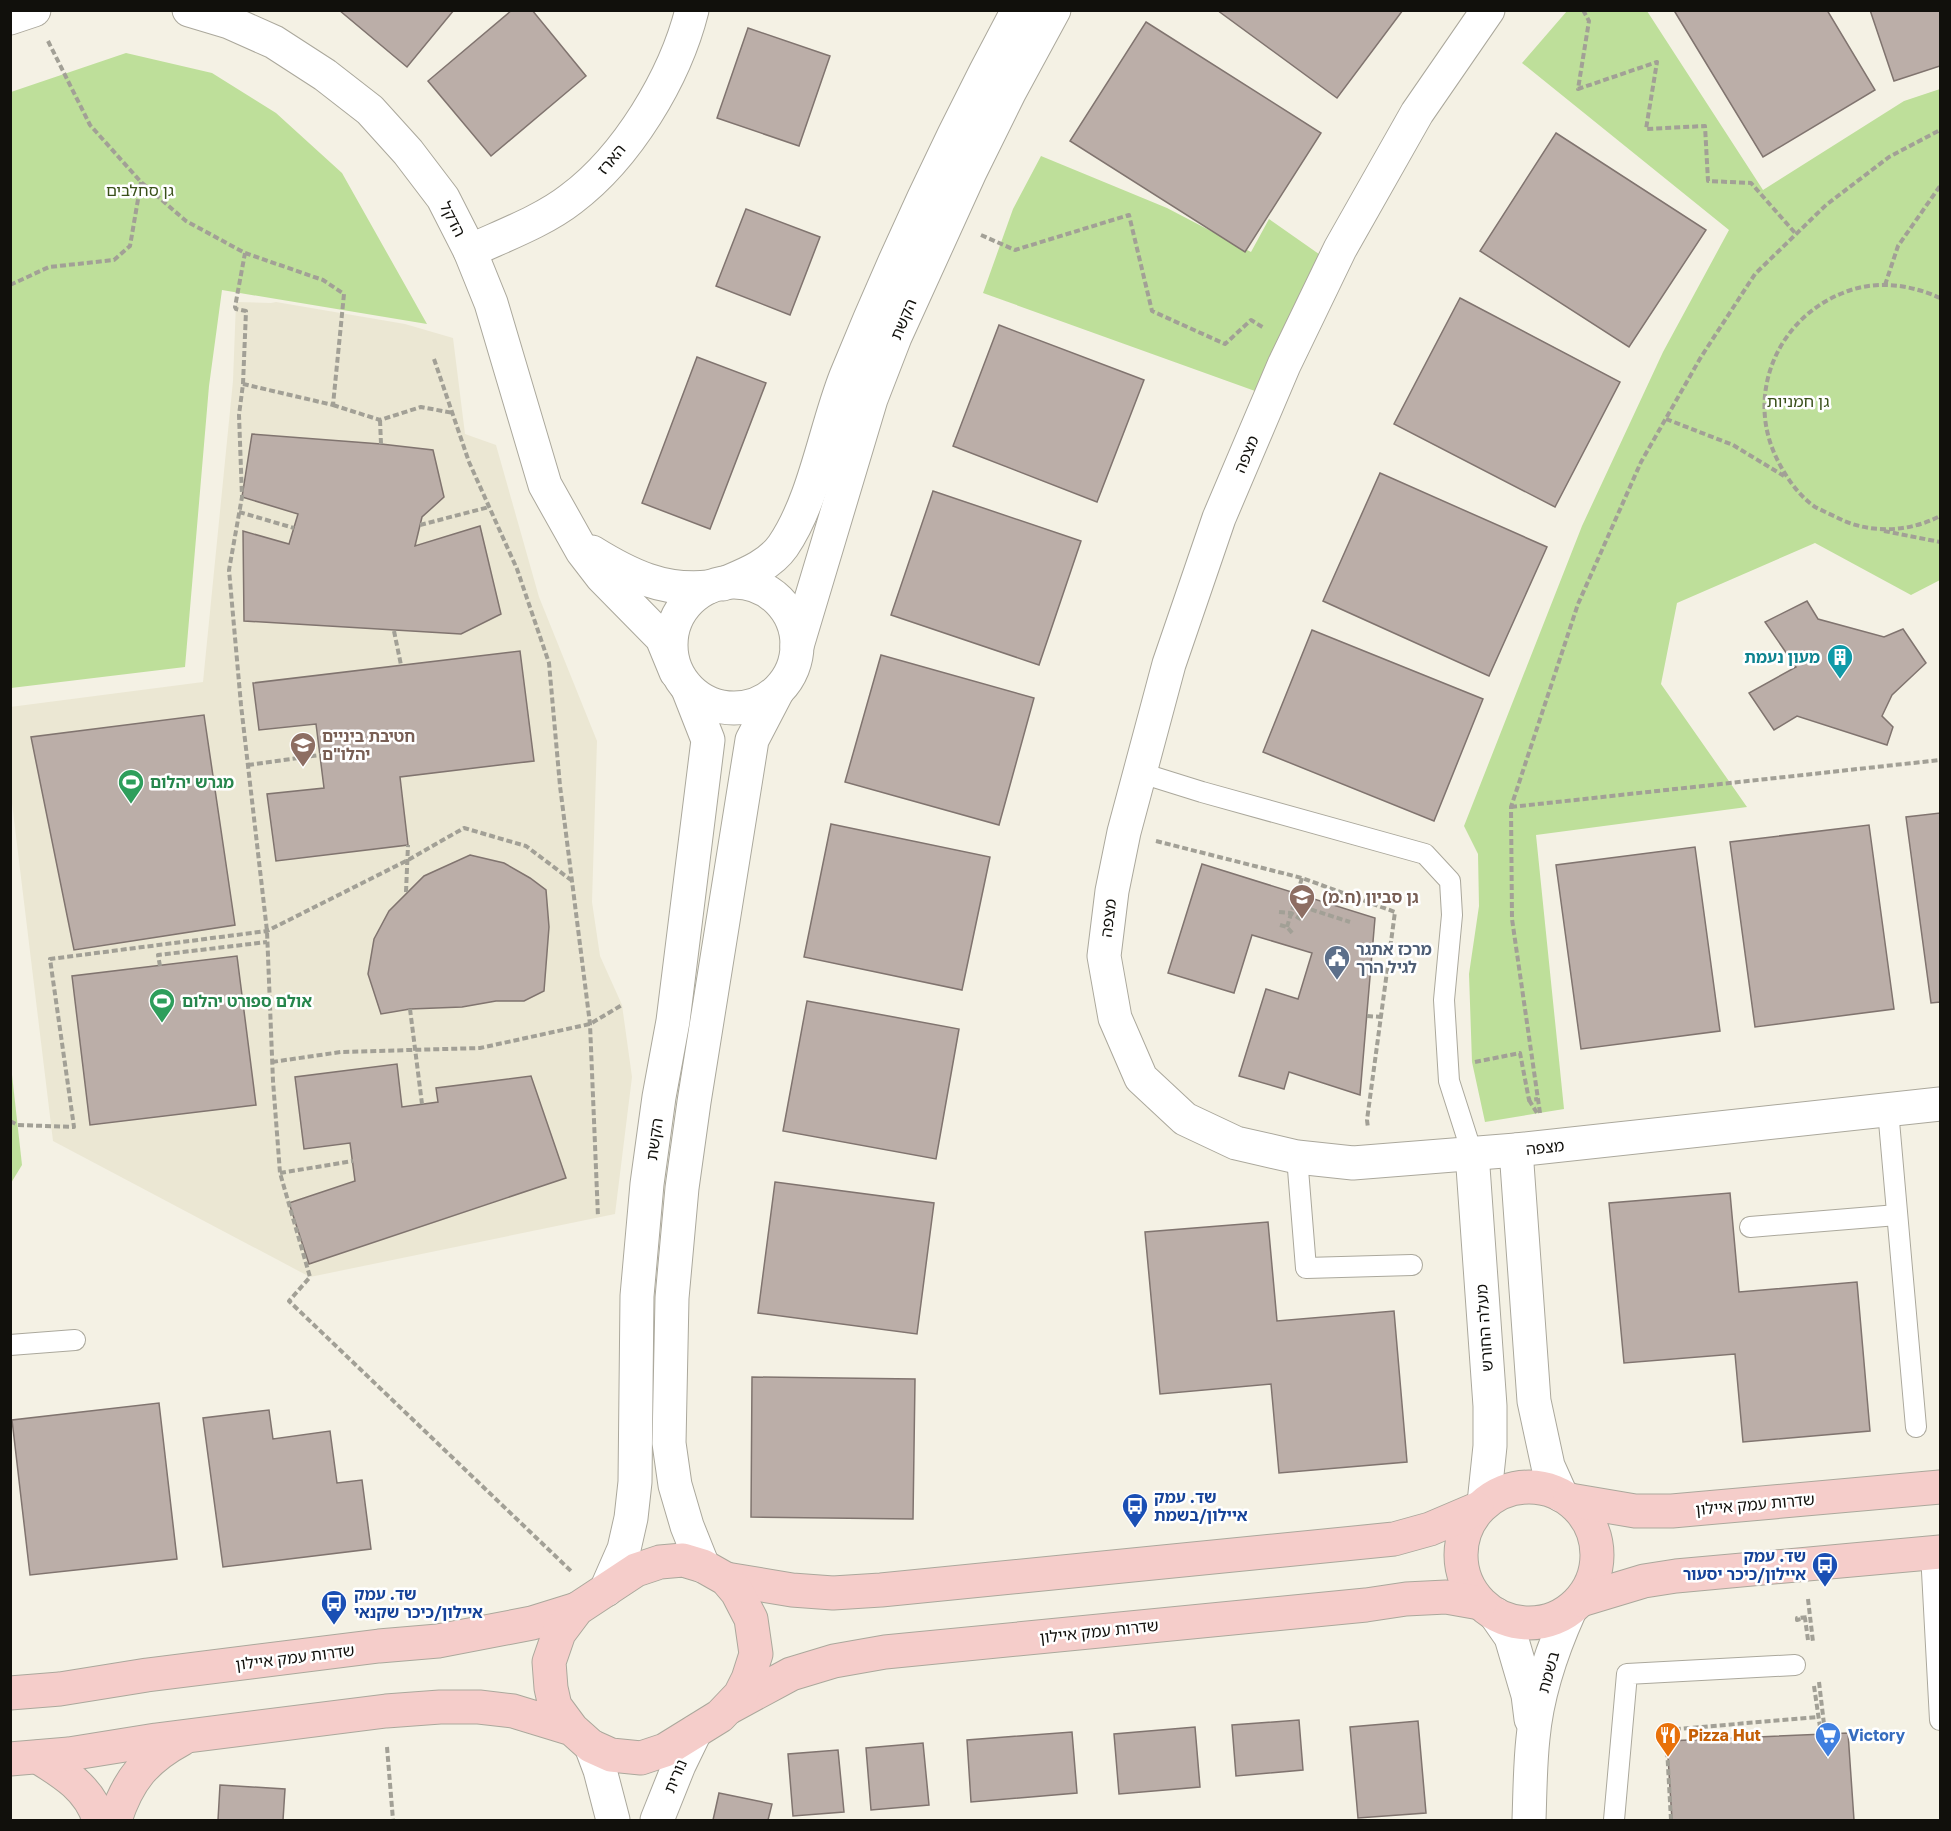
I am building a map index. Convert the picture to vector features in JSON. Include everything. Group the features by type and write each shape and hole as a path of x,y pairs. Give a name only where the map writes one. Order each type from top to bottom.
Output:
{"main road":[{"path":"582,1737 555,1706 551,1688 549,1662 560,1633 593,1598 636,1570 660,1562 682,1560 715,1572 802,1591 833,1593 881,1590 1394,1539 1430,1529 1481,1506 1497,1494 1519,1487 1549,1489 1566,1498 1587,1518 1596,1539 1598,1556 1594,1580 1576,1605 1563,1615 1540,1623 1528,1624 1504,1619 1487,1609 1468,1588 1461,1566 1463,1536 1481,1506"},
{"name":"שדרות עמק איילון","path":"1566,1498 1635,1511 1672,1511 1941,1487"},
{"path":"1576,1605 1644,1581 1676,1576 1936,1553"},
{"path":"24,1758 374,1713 440,1707 479,1707 513,1711 582,1737 611,1755 641,1758 665,1750 720,1716 740,1695 748,1679 756,1654 751,1619 737,1592 715,1572"},
{"name":"שדרות עמק איילון","path":"729,1707 791,1674 834,1661 885,1652 1407,1599 1446,1597 1487,1609"},
{"name":"שדרות עמק איילון","path":"10,1693 60,1689 147,1675 379,1646 438,1641 532,1623 593,1598"},
{"path":"115,1821 123,1796 138,1772 160,1751 187,1736"},
{"path":"24,1758 66,1774 84,1791 99,1821"}],"street":[{"name":"הדקל","path":"189,10 229,22 274,42 325,75 370,110 408,152 443,198 470,251 491,303 545,485 576,541 602,577 662,638 682,680"},
{"name":"הארז","path":"470,251 530,223 570,200 612,163 653,102 686,37 692,10"},
{"name":"הקשת","path":"716,585 757,569 782,548 797,521 818,464 841,388 867,325 942,158 1018,10"},
{"name":"הקשת","path":"797,646 871,399 895,337 975,162 1054,10"},
{"name":"מצפה","path":"1488,10 1417,113 1340,249 1293,346 1220,518 1169,664 1138,772 1124,832 1112,891 1104,956 1115,1018 1141,1078 1185,1119 1236,1143 1297,1157 1353,1163 1516,1150 1941,1104"},
{"path":"10,18 33,11"},
{"name":"הדקל","path":"576,541 605,560 652,583 692,589 716,585"},
{"path":"715,1572 687,1526 675,1485 669,1443 673,1287 682,1188 694,1102 752,740 777,692 792,672 798,650 796,628 786,609 771,594 751,584 730,582 716,585 692,598 677,617 672,632 671,652 682,680 704,701 723,708 743,708 762,702 777,692"},
{"name":"הקשת","path":"593,1598 624,1549 632,1506 635,1482 637,1296 647,1184 673,1021 708,740 682,680"},
{"path":"1516,1150 1534,1401 1548,1466 1566,1498"},
{"name":"מעלה החורש","path":"1472,1153 1490,1406 1490,1446 1481,1506"},
{"name":"בשמת","path":"1529,1821 1533,1736 1547,1667 1555,1642 1576,1605"},
{"name":"בשמת","path":"1487,1609 1510,1637 1528,1695 1533,1736"},
{"name":"נורית","path":"657,1821 695,1732"},
{"path":"582,1737 600,1770 613,1821"}],"lane":[{"path":"1138,772 1425,854 1450,881 1452,915 1444,1000 1449,1082 1472,1153"},
{"path":"1888,1110 1916,1427"},
{"path":"1297,1157 1306,1268 1412,1265"},
{"path":"1750,1227 1897,1215"},
{"path":"10,1345 75,1340"},
{"path":"1936,1553 1941,1720"},
{"path":"1614,1821 1627,1674 1795,1665"}],"path":[{"path":"1583,10 1589,21 1578,89 1657,62 1646,129 1705,126 1708,181 1751,183 1796,234"},
{"path":"33,11 90,125 141,182 186,221 245,253 323,280 344,294 333,405"},
{"path":"1448,1067 1520,1053 1529,1100 1541,1119 1512,919 1511,807 1578,604 1641,462 1701,357 1755,274 1826,205 1889,157 1941,130"},
{"path":"10,285 49,267 114,260 130,246 141,182"},
{"path":"1885,285 1898,246 1941,186"},
{"path":"1016,250 1129,215 1152,311 1225,344 1251,320 1293,346"},
{"path":"245,253 235,307 246,311 243,384 239,415 242,497 229,570 267,931 272,1062 280,1173 310,1276 289,1300 593,1598"},
{"path":"1785,476 1769,442 1764,405 1770,367 1787,334 1815,308 1848,290 1885,285 1920,289 1941,298"},
{"path":"434,359 469,462 517,569 549,663 560,786 590,1024 598,1217"},
{"path":"243,384 333,405 380,420 421,407 453,413"},
{"path":"1666,418 1733,446 1785,476 1815,506 1854,525 1941,542"},
{"path":"380,420 381,444"},
{"path":"420,525 489,507"},
{"path":"239,512 294,528"},
{"path":"1854,525 1890,530 1927,523 1941,516"},
{"path":"394,631 402,665"},
{"path":"248,765 320,755"},
{"path":"1511,807 1941,760"},
{"path":"10,1121 18,1125 74,1127 50,959 267,931 408,860 464,828 526,846 572,881"},
{"path":"1124,832 1302,879 1395,912 1367,1120 1372,1161"},
{"path":"406,892 408,845"},
{"path":"1287,927 1302,879"},
{"path":"1294,904 1350,922"},
{"path":"1279,912 1291,913 1302,920"},
{"path":"1280,925 1287,927 1294,935"},
{"path":"160,966 158,955 267,942"},
{"path":"272,1062 342,1052 480,1048 590,1024 622,1005"},
{"path":"410,1009 422,1104"},
{"path":"1367,1016 1382,1017"},
{"path":"1529,1100 1538,1099"},
{"path":"280,1173 353,1161"},
{"path":"1807,1595 1807,1618 1814,1649"},
{"path":"1819,1681 1828,1758"},
{"path":"1671,1821 1666,1730 1818,1716"},
{"path":"1826,1734 1832,1734"},
{"path":"386,1740 393,1821"}],"shaded area":[{"name":"חטיבת ביניים יהלו\"ם","path":"236,302 276,302 405,324 453,338 465,434 496,445 539,597 597,741 592,902 600,956 622,1005 632,1077 615,1214 310,1277 53,1141 11,795 10,707 203,682 233,381"}],"green space":[{"name":"גן חמניות","path":"1567,11 1647,11 1763,190 1904,101 1940,89 1940,580 1911,595 1815,543 1677,603 1661,684 1747,807 1536,835 1564,1109 1485,1122 1472,1062 1469,974 1479,906 1478,854 1464,826 1582,526 1663,352 1729,230 1522,63"},
{"name":"גן סחלבים","path":"126,53 212,73 276,113 342,173 427,324 222,290 209,386 185,667 11,688 11,92"},
{"path":"1041,156 1167,208 1251,252 1269,219 1326,259 1255,391 983,293 1013,209"},
{"path":"11,1066 22,1165 10,1183"}],"building":[{"path":"339,10 454,10 407,67"},
{"path":"512,10 532,10 586,76 491,156 428,81"},
{"path":"1217,10 1403,10 1337,98"},
{"path":"1677,10 1827,10 1875,90 1763,157 1675,12"},
{"path":"1870,10 1940,10 1940,66 1894,81"},
{"path":"1146,22 1321,133 1245,252 1070,141"},
{"path":"748,28 830,56 799,146 717,118"},
{"path":"1556,133 1706,230 1629,347 1480,251"},
{"path":"746,209 820,237 790,315 716,286"},
{"path":"1460,298 1620,382 1555,507 1394,424"},
{"path":"999,325 1144,380 1097,502 953,446"},
{"path":"697,357 766,383 710,529 642,503"},
{"path":"252,434 433,450 444,497 422,517 415,546 480,526 501,614 461,634 244,621 243,531 289,544 298,514 242,497"},
{"path":"1380,473 1547,547 1489,676 1323,601"},
{"path":"933,491 1081,541 1039,665 891,615"},
{"name":"מעון נעמת","path":"1807,601 1818,619 1884,637 1903,629 1926,663 1892,695 1882,716 1893,727 1887,745 1797,716 1774,730 1749,693 1796,667 1765,622"},
{"path":"1312,630 1483,699 1434,821 1263,752"},
{"path":"520,651 534,761 400,777 408,845 276,861 267,794 324,788 316,724 259,730 253,683"},
{"path":"881,655 1034,698 999,825 845,782"},
{"name":"מגרש יהלום","path":"204,715 235,925 74,950 31,737"},
{"path":"1940,813 1940,1002 1931,1003 1906,817"},
{"path":"831,824 990,857 962,990 804,957"},
{"path":"1869,825 1894,1009 1755,1027 1730,842"},
{"path":"1695,847 1720,1031 1581,1049 1556,865"},
{"path":"470,855 504,863 546,890 549,927 544,991 524,1001 496,1001 462,1007 410,1009 381,1014 368,974 374,939 389,911 424,876"},
{"name":"מרכז אתגר לגיל הרך","path":"1202,864 1375,918 1360,1095 1289,1072 1284,1089 1239,1076 1266,989 1298,999 1312,953 1252,935 1234,993 1168,973"},
{"name":"אולם ספורט יהלום","path":"237,956 256,1105 90,1125 72,976"},
{"path":"807,1001 959,1029 936,1159 783,1131"},
{"path":"397,1064 402,1107 438,1102 436,1088 531,1076 566,1178 309,1264 289,1203 355,1181 350,1143 304,1149 295,1077"},
{"path":"775,1182 934,1203 917,1334 758,1313"},
{"path":"1730,1193 1739,1292 1857,1282 1870,1431 1743,1442 1735,1354 1624,1363 1609,1203"},
{"path":"1268,1222 1277,1321 1394,1311 1407,1462 1279,1473 1271,1384 1160,1394 1145,1232"},
{"path":"752,1377 915,1379 913,1519 751,1517"},
{"path":"159,1403 177,1559 30,1575 12,1420"},
{"path":"269,1410 273,1439 330,1431 337,1483 362,1480 371,1549 223,1567 203,1418"},
{"path":"1299,1720 1303,1770 1236,1776 1232,1725"},
{"path":"1418,1721 1426,1813 1358,1818 1350,1727"},
{"path":"1195,1727 1200,1787 1119,1794 1114,1734"},
{"path":"1072,1732 1077,1793 971,1802 967,1740"},
{"path":"1848,1733 1854,1820 1672,1820 1667,1741"},
{"path":"923,1743 929,1805 871,1810 866,1748"},
{"path":"838,1750 844,1812 793,1816 788,1754"},
{"path":"220,1785 285,1789 283,1820 218,1820"},
{"path":"719,1793 772,1804 768,1820 713,1820"}],"place":[{"name":"מעון נעמת","path":"1840,680"},
{"name":"חטיבת ביניים יהלו\"ם","path":"303,768"},
{"name":"מגרש יהלום","path":"131,805"},
{"name":"גן סביון (ח.מ)","path":"1302,920"},
{"name":"מרכז אתגר לגיל הרך","path":"1337,981"},
{"name":"אולם ספורט יהלום","path":"162,1024"},
{"name":"שד. עמק איילון/בשמת","path":"1135,1529"},
{"name":"שד. עמק איילון/כיכר יסעור","path":"1825,1588"},
{"name":"שד. עמק איילון/כיכר שקנאי","path":"334,1626"},
{"name":"Pizza Hut","path":"1668,1758"},
{"name":"Victory","path":"1828,1758"}]}
